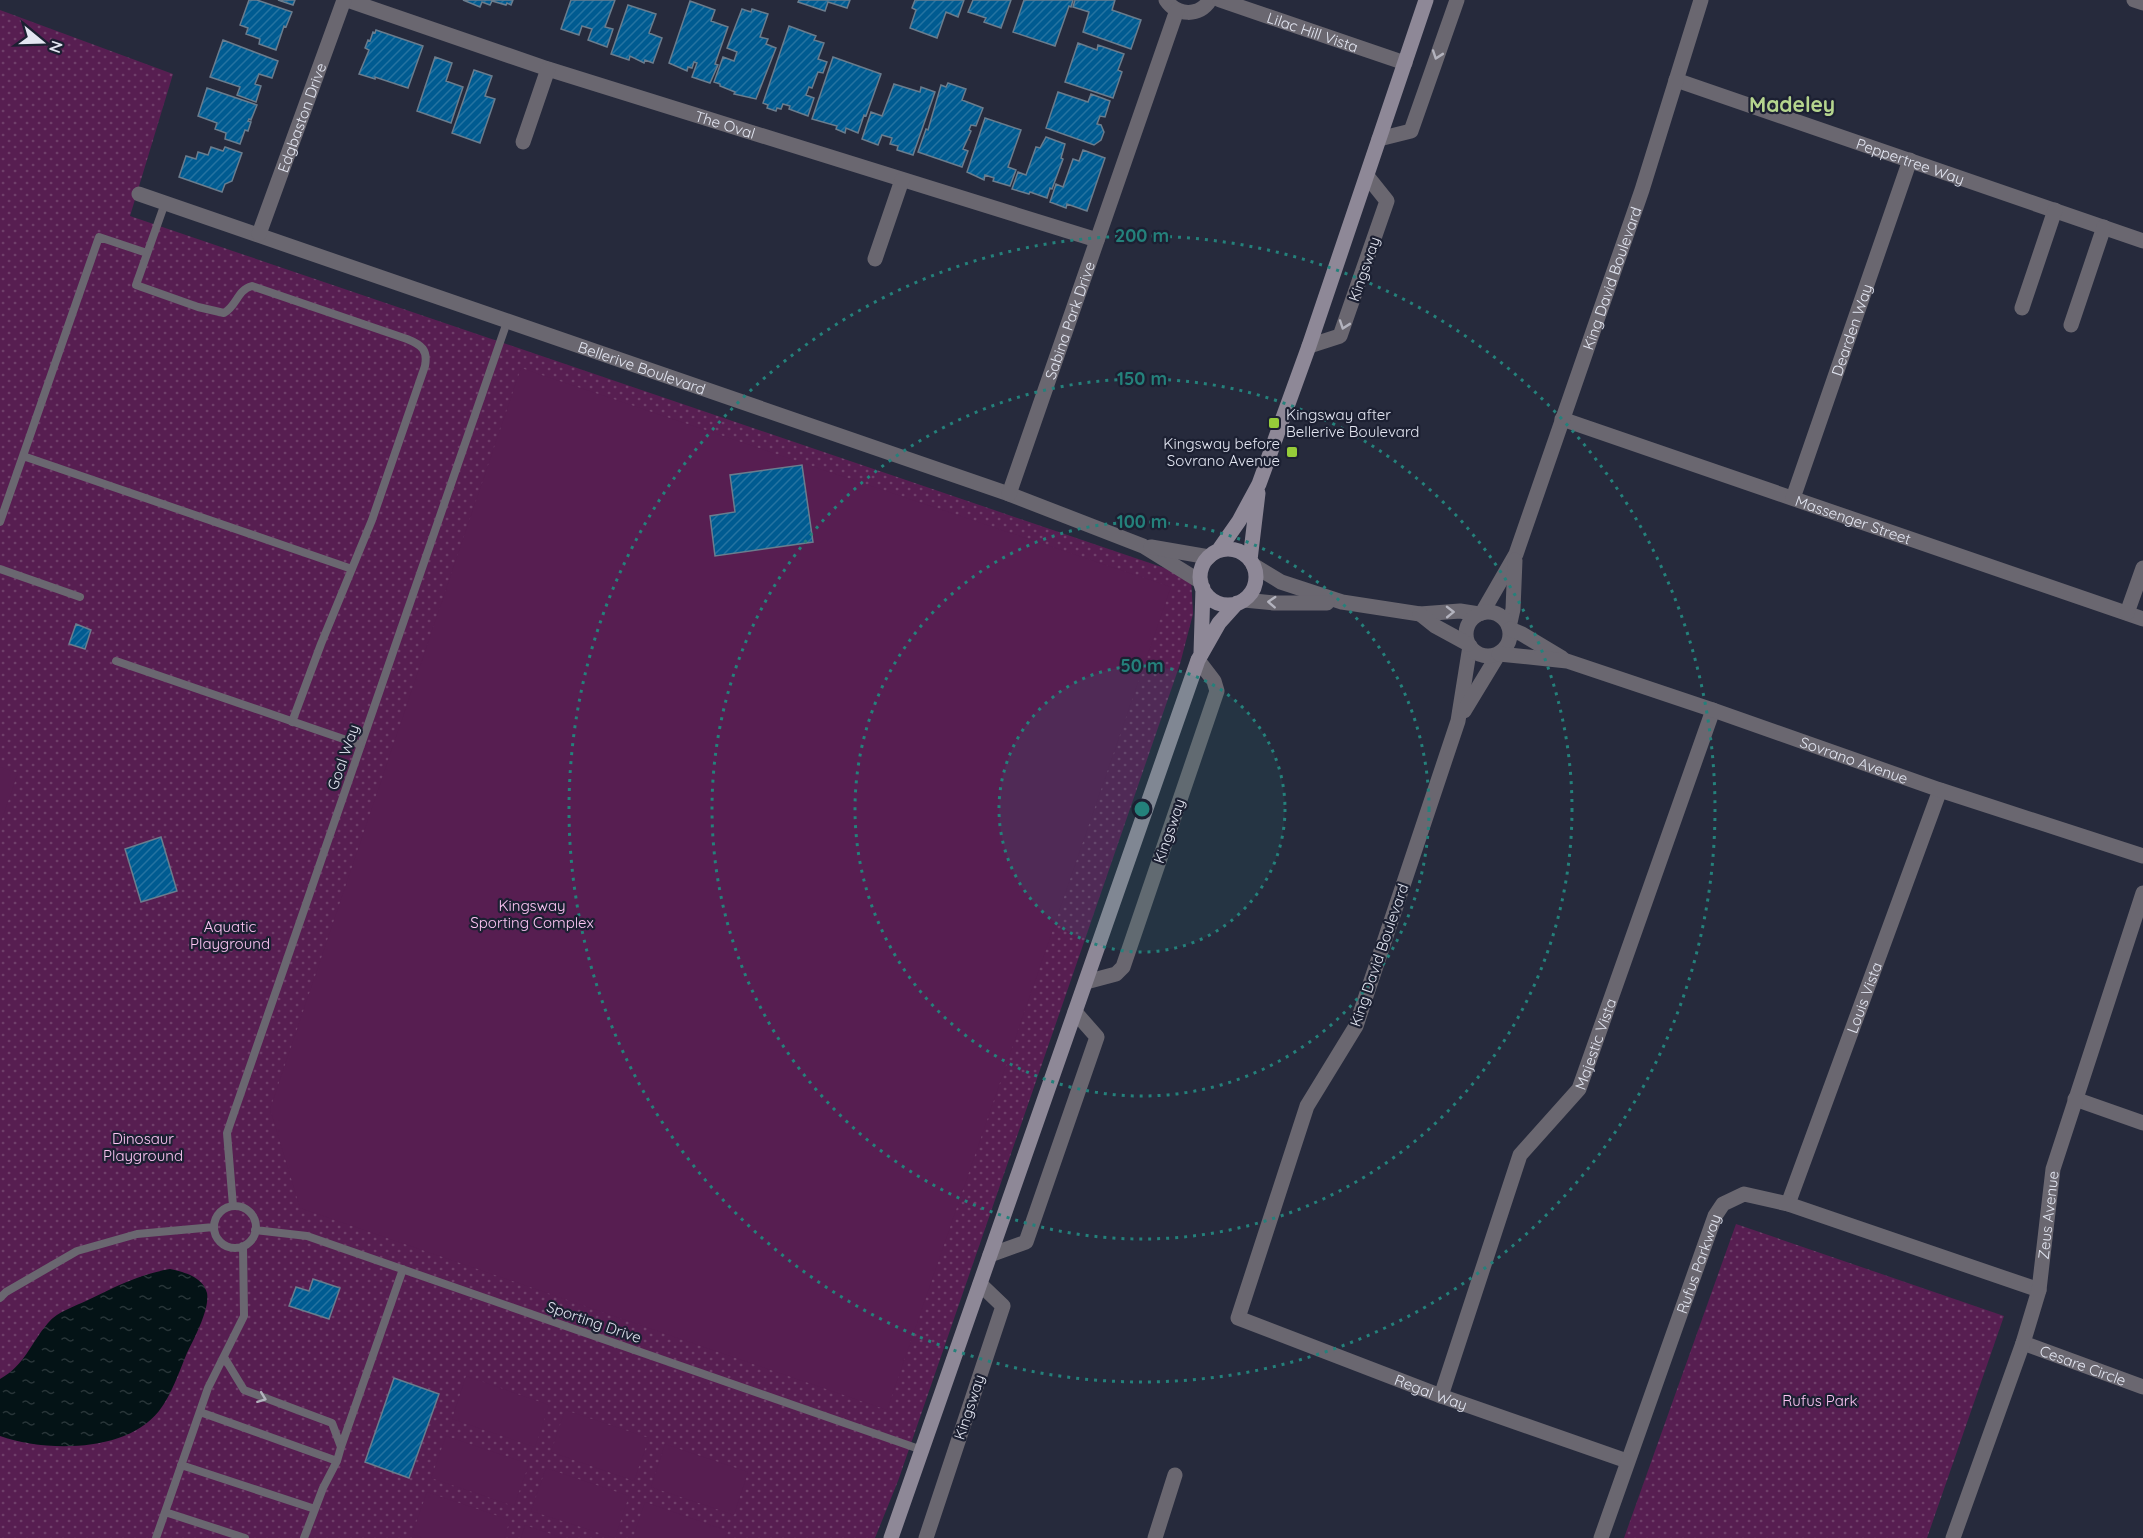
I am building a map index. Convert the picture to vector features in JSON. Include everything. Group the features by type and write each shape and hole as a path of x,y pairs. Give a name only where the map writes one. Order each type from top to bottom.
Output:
{"main road":[{"name":"Kingsway","path":"1200,657 1202,569 1239,521 1259,484 1309,346 1426,0"},
{"name":"Kingsway","path":"891,1538 1200,657 1220,623 1254,588 1256,572 1252,562 1259,484"},
{"path":"1213,554 1239,551 1252,562"},
{"path":"1202,585 1211,599 1217,602 1223,604 1240,602"}],"street":[{"name":"The Oval","path":"346,0 548,69 1097,240"},
{"name":"Edgbaston Drive","path":"259,234 346,0"},
{"path":"1172,5 1191,13 1200,10 1210,0"},
{"name":"Lilac Hill Vista","path":"1220,0 1405,63"},
{"path":"1379,139 1411,131 1457,0"},
{"name":"King David Boulevard","path":"1480,613 1516,554 1642,190 1701,0"},
{"path":"2134,0 2143,3"},
{"name":"Sabina Park Drive","path":"1010,494 1097,240 1172,5"},
{"path":"523,142 548,69"},
{"name":"Peppertree Way","path":"1676,80 2143,241"},
{"name":"Dearden Way","path":"1793,498 1910,160"},
{"name":"Kingsway","path":"1309,346 1340,336 1387,201 1366,176"},
{"path":"875,259 902,180"},
{"name":"Bellerive Boulevard","path":"139,194 1010,494 1143,546 1202,585"},
{"path":"2022,308 2055,210"},
{"path":"2071,325 2104,227"},
{"name":"Massenger Street","path":"1562,419 2143,619"},
{"name":"Bellerive Boulevard","path":"1143,546 1213,554"},
{"name":"King David Boulevard","path":"1510,628 1516,554"},
{"path":"1252,562 1281,582 1342,602 1420,614 1460,611 1499,614 1510,628 1510,642 1498,654 1490,657 1482,656 1469,645 1435,626 1420,614"},
{"path":"2127,613 2143,568"},
{"path":"1240,602 1342,602"},
{"path":"1469,645 1466,637 1467,627 1471,620 1480,613"},
{"name":"Sovrano Avenue","path":"1510,628 1567,661 1940,790 2143,856"},
{"name":"King David Boulevard","path":"1238,1318 1306,1106 1356,1026 1458,721 1469,645"},
{"name":"King David Boulevard","path":"1458,721 1498,654"},
{"name":"Sovrano Avenue","path":"1498,654 1567,661"},
{"name":"Kingsway","path":"1086,982 1116,974 1123,967 1217,691 1215,681 1200,657"},
{"name":"Majestic Vista","path":"1441,1396 1520,1155 1579,1089 1713,710"},
{"name":"Louis Vista","path":"1788,1204 1940,790"},
{"name":"Zeus Avenue","path":"1953,1538 2040,1290 2053,1169 2143,893"},
{"path":"990,1255 1026,1242 1097,1037 1075,1012"},
{"path":"2075,1099 2143,1123"},
{"name":"Rufus Parkway","path":"1601,1538 1715,1216 1723,1204 1744,1194 1788,1204 2040,1290"},
{"name":"Kingsway","path":"926,1538 1003,1306 980,1284"},
{"name":"Regal Way","path":"1238,1318 1441,1396 1627,1461"},
{"name":"Cesare Circle","path":"2023,1343 2143,1386"},
{"path":"1155,1538 1175,1475"}],"lane":[{"path":"165,202 136,285 224,314 232,309 244,288 252,286 407,339 425,349 427,357 372,520 292,722"},
{"path":"0,522 99,237 147,253"},
{"name":"Goal Way","path":"233,1206 227,1133 507,322"},
{"path":"22,456 352,569"},
{"path":"0,569 80,597"},
{"path":"116,661 361,745"},
{"path":"233,1206 240,1206 252,1215 255,1230 249,1242 243,1246 229,1247 218,1240 214,1227 219,1213 233,1206"},
{"path":"0,1298 6,1292 77,1251 137,1234 214,1227"},
{"name":"Sporting Drive","path":"255,1230 307,1236 922,1450"},
{"path":"156,1538 208,1388 244,1316 243,1246"},
{"path":"304,1538 337,1461 403,1269"},
{"path":"224,1357 244,1390 332,1424 341,1447"},
{"path":"200,1412 337,1461"},
{"path":"182,1465 315,1509"},
{"path":"165,1512 245,1538"}],"green space":[{"name":"Kingsway Sporting Complex","path":"0,10 173,74 130,216 1191,577 1193,614 1180,664 898,1481 875,1538 0,1538"},
{"path":"521,368 1171,587 887,1410 300,1208 270,1109"},
{"path":"0,767 18,773 0,825"},
{"name":"Rufus Park","path":"1736,1224 2004,1316 1927,1538 1624,1538"},
{"path":"466,1376 549,1405 535,1447 452,1419"},
{"path":"565,1410 649,1438 634,1481 551,1452"},
{"path":"446,1436 529,1464 514,1506 431,1478"},
{"path":"665,1444 748,1472 734,1515 651,1487"},
{"path":"546,1468 629,1496 615,1538 531,1511"},
{"path":"427,1492 510,1520 504,1538 423,1538 412,1534"},
{"path":"645,1502 728,1531 725,1538 633,1538"},
{"path":"525,1525 563,1538 521,1538"}],"water":[{"path":"170,1269 187,1274 202,1283 207,1293 206,1307 164,1404 145,1425 127,1435 106,1442 84,1445 39,1445 0,1436 0,1379 16,1367 56,1315 128,1282"}],"building":[{"path":"249,0 257,0 292,12 286,27 284,26 276,50 259,44 260,39 246,34 248,28 240,25"},
{"path":"278,0 295,0 293,5"},
{"path":"463,0 513,0 511,5 492,1 490,5 482,2 480,7"},
{"path":"571,0 615,0 605,27 613,29 607,47 588,40 592,29 582,26 579,35 561,29"},
{"path":"799,0 850,0 847,8 828,2 825,11 798,2"},
{"path":"915,0 964,0 958,17 946,12 937,38 910,28 916,10 912,8"},
{"path":"973,0 1011,0 1001,28 984,22 986,18 968,12"},
{"path":"1024,0 1073,0 1055,46 1013,32"},
{"path":"1075,0 1115,0 1112,10 1141,20 1131,49 1083,32 1089,12 1073,7"},
{"path":"690,1 715,10 711,21 728,27 715,64 718,65 710,83 692,77 697,63 694,62 692,68 688,67 687,71 669,63"},
{"path":"628,5 656,14 649,33 662,38 653,63 645,60 644,63 630,56 629,60 611,54"},
{"path":"742,9 751,12 752,9 768,14 760,37 768,39 766,44 776,48 756,99 734,94 735,92 714,82 723,57 734,61 737,52 727,48"},
{"path":"789,26 816,36 814,40 824,43 818,59 827,62 823,73 818,72 812,88 809,87 806,95 814,98 808,116 789,109 790,106 783,104 781,109 777,108 776,111 767,108 768,105 763,103"},
{"path":"376,30 423,46 408,88 359,74 369,50 365,48 368,40 370,41"},
{"path":"223,40 278,61 272,78 259,74 255,84 261,86 256,102 237,95 240,87 210,77"},
{"path":"1078,43 1097,50 1098,45 1124,54 1118,70 1122,72 1113,98 1065,82"},
{"path":"435,57 452,63 446,81 463,87 451,123 417,111"},
{"path":"833,57 881,74 858,133 846,128 845,133 836,129 837,126 812,119"},
{"path":"474,70 492,76 485,96 495,99 480,143 452,133"},
{"path":"948,83 966,89 962,100 983,108 976,126 971,125 969,130 971,131 963,149 968,151 962,167 918,152 926,129 928,130 941,85 946,87"},
{"path":"894,84 920,92 921,87 935,92 913,155 897,150 898,146 890,144 892,138 882,135 878,145 862,139 871,112 882,116"},
{"path":"207,88 257,105 251,120 248,121 251,122 248,131 245,130 240,144 225,139 226,133 215,129 217,123 198,116"},
{"path":"1058,92 1088,102 1091,94 1110,101 1105,117 1100,116 1097,124 1101,125 1104,132 1101,140 1094,145 1046,128"},
{"path":"985,118 1021,130 1008,167 1016,170 1010,186 993,181 994,178 985,175 984,180 967,172"},
{"path":"1046,137 1065,144 1061,158 1063,159 1047,198 1012,189 1018,172 1026,175 1036,147 1040,148"},
{"path":"211,147 223,151 225,147 242,153 232,181 225,184 222,192 179,177 186,156 196,159 198,152 208,155"},
{"path":"1083,150 1105,158 1087,211 1067,204 1066,208 1050,202 1056,184 1063,187 1073,159 1079,161"},
{"path":"802,465 813,542 715,556 710,516 735,512 730,475"},
{"path":"76,624 91,630 85,649 69,644"},
{"path":"161,837 177,891 141,902 125,849"},
{"path":"313,1279 340,1288 329,1319 289,1306 296,1287 309,1291"},
{"path":"394,1378 439,1394 409,1478 365,1462"}],"place":[{"name":"Kingsway after Bellerive Boulevard","path":"1274,423"},
{"name":"Kingsway before Sovrano Avenue","path":"1292,452"}],"district":[{"name":"Madeley","path":"1792,104"}],"park label":[{"name":"Aquatic Playground","path":"230,934"},
{"name":"Dinosaur Playground","path":"143,1146"}]}
